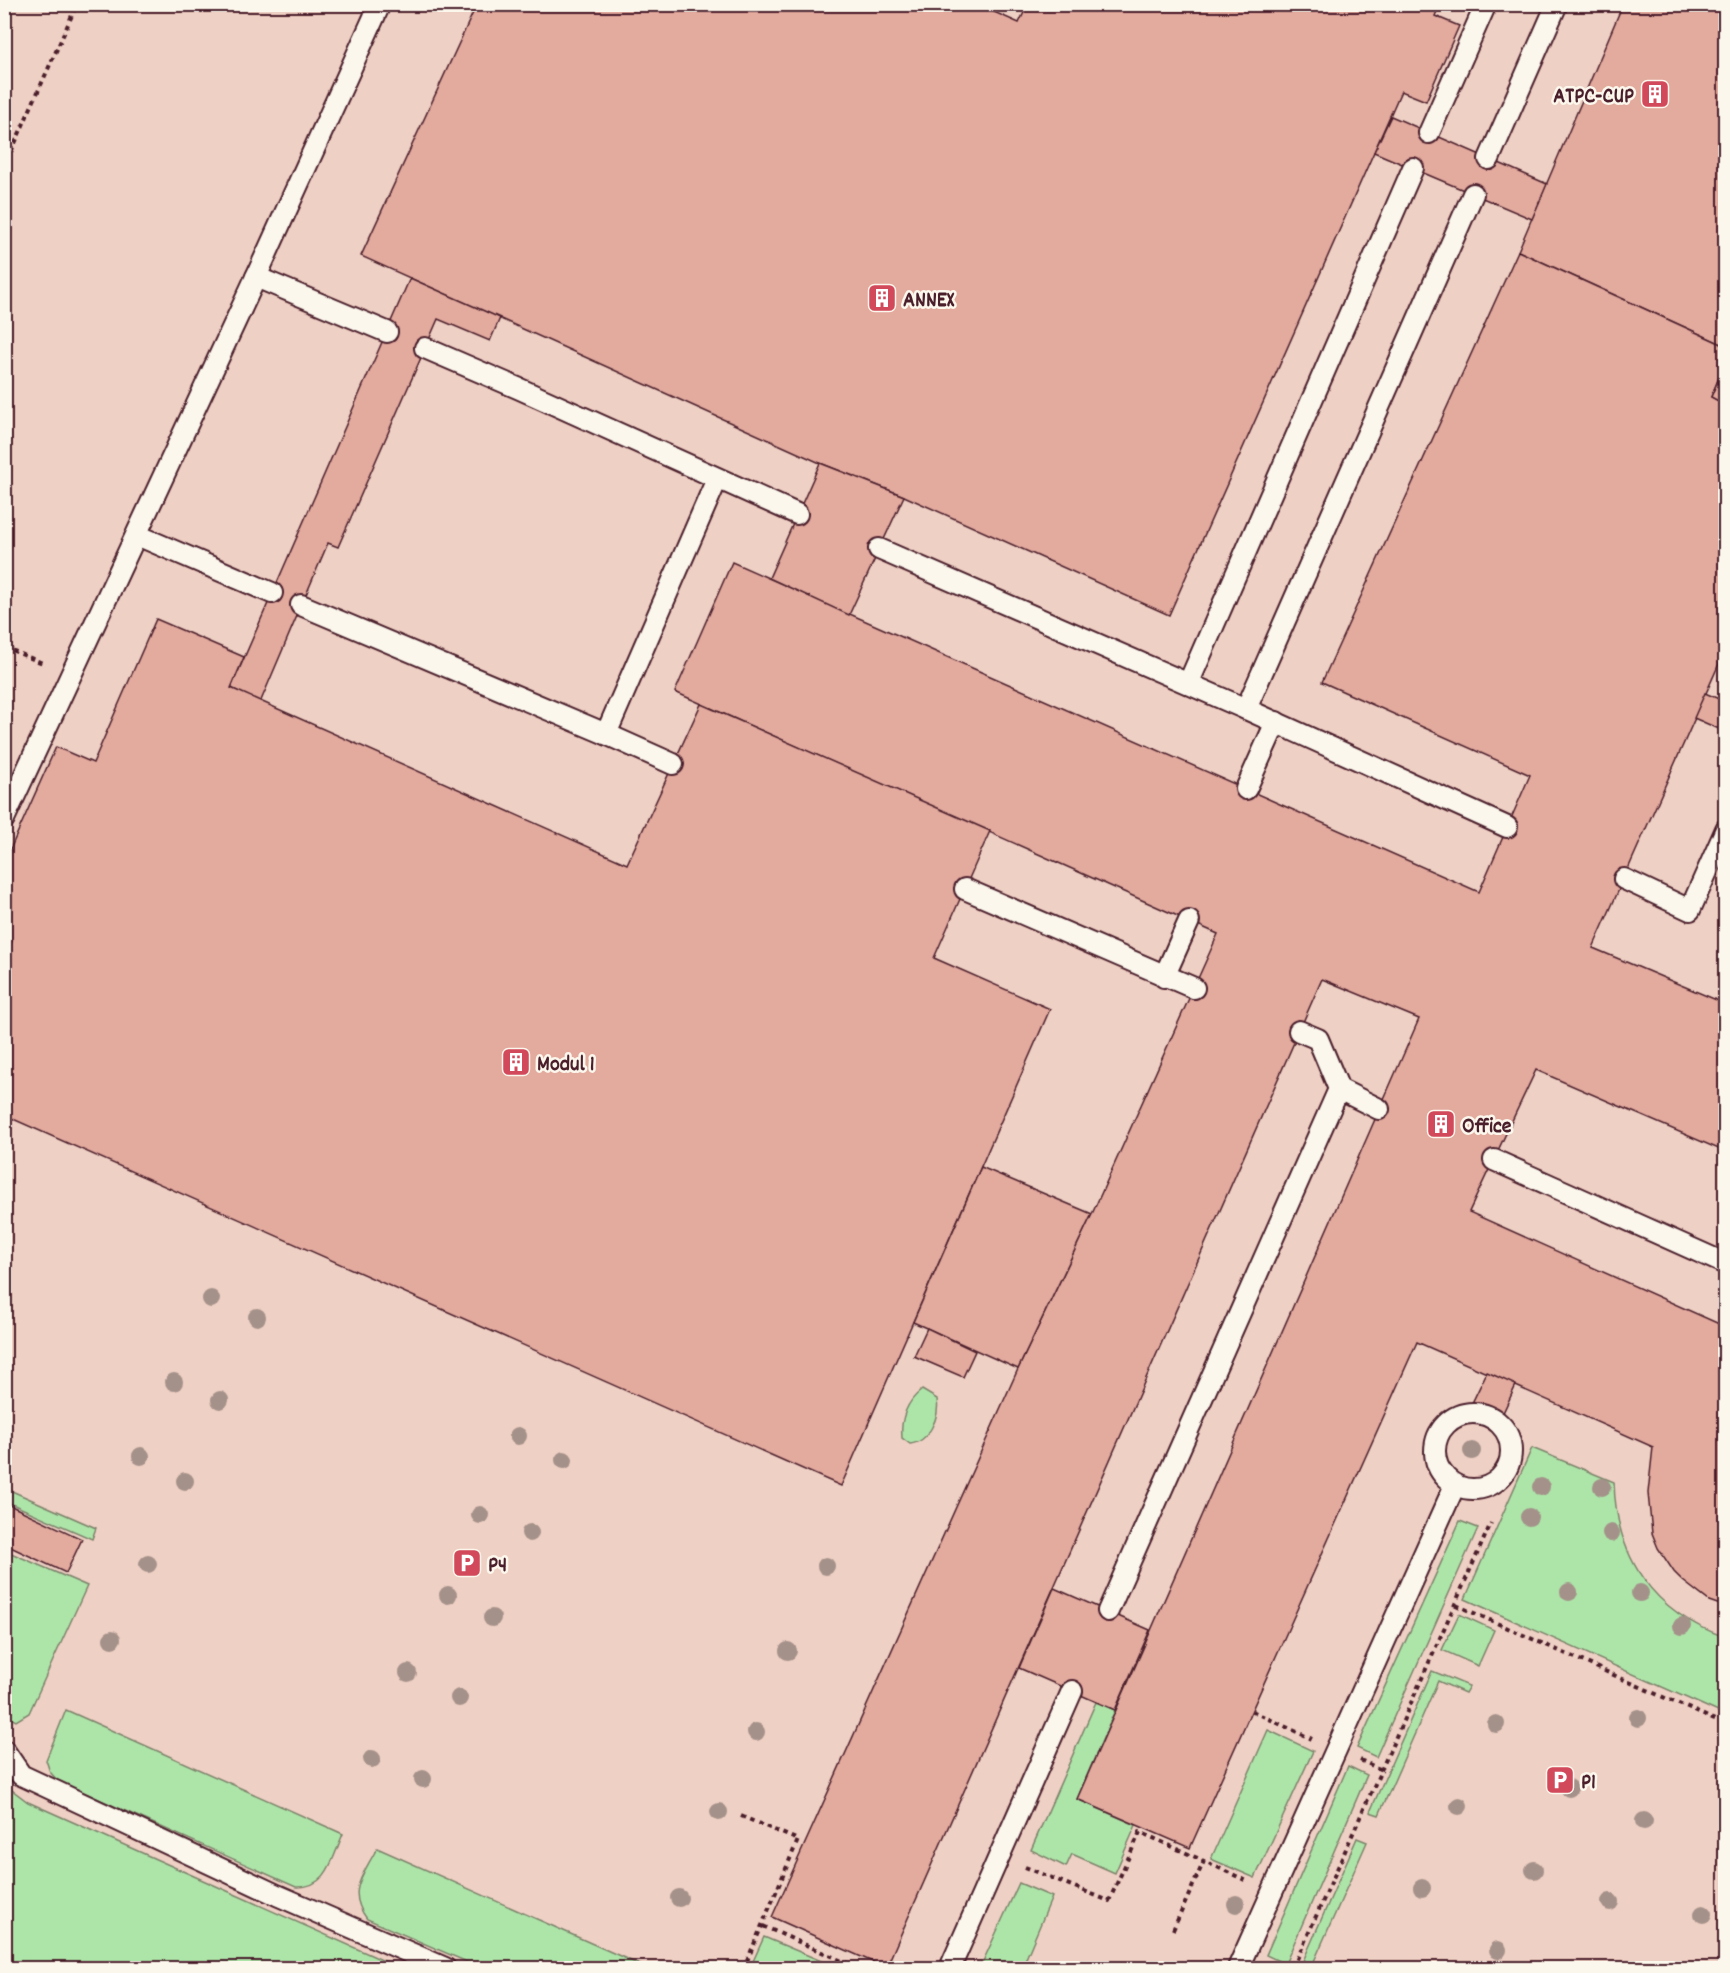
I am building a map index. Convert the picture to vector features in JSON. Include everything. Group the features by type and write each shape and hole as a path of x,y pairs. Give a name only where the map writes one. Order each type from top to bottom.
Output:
{"lane":[{"path":"4,819 380,4"},
{"path":"1429,133 1486,4"},
{"path":"1489,159 1557,4"},
{"path":"1189,682 1413,168"},
{"path":"1246,709 1473,194"},
{"path":"256,277 387,332"},
{"path":"425,348 520,388 797,514"},
{"path":"606,734 717,479"},
{"path":"136,535 272,593"},
{"path":"879,549 1189,682 1507,827"},
{"path":"301,605 673,764"},
{"path":"1246,789 1276,722"},
{"path":"1624,879 1690,910 1725,829"},
{"path":"965,889 1164,977 1194,988"},
{"path":"1164,977 1189,921"},
{"path":"1299,1031 1318,1039 1339,1089 1379,1109"},
{"path":"1108,1611 1339,1089"},
{"path":"1494,1160 1725,1264"},
{"path":"1238,1968 1455,1485"},
{"path":"950,1968 1072,1691"},
{"path":"4,1750 21,1775 277,1895 445,1968"}],"path":[{"path":"4,168 77,4"},
{"path":"4,144 13,148"},
{"path":"4,646 70,675"},
{"path":"1293,1968 1491,1523"},
{"path":"1456,1605 1725,1725"},
{"path":"741,1816 798,1840 744,1968"},
{"path":"1050,1878 1109,1900 1140,1832 1272,1892"},
{"path":"1173,1930 1204,1861"},
{"path":"763,1926 858,1968"}],"shaded area":[{"path":"5,5 1725,5 1725,1968 5,1968"}],"green space":[{"path":"922,1390 937,1399 937,1413 928,1434 923,1439 910,1444 902,1438 903,1417 912,1399"},
{"path":"1532,1448 1614,1482 1616,1509 1622,1535 1643,1579 1678,1613 1725,1637 1725,1715 1465,1599"},
{"path":"5,1488 96,1528 92,1539 5,1501"},
{"path":"1460,1521 1478,1528 1376,1757 1357,1748"},
{"path":"4,1550 87,1586 29,1713 16,1721 10,1718 5,1706"},
{"path":"1459,1614 1494,1630 1478,1666 1442,1650"},
{"path":"1432,1671 1469,1686 1465,1693 1438,1681 1379,1815 1370,1812"},
{"path":"1096,1702 1115,1710 1077,1799 1136,1825 1115,1873 1072,1854 1066,1867 1031,1850"},
{"path":"66,1710 343,1834 332,1862 315,1883 296,1887 58,1781 50,1772 46,1760"},
{"path":"1268,1730 1313,1751 1255,1878 1211,1859"},
{"path":"1348,1766 1367,1775 1285,1964 1266,1955"},
{"path":"4,1784 28,1802 400,1968 5,1968"},
{"path":"1357,1838 1367,1842 1311,1968 1300,1968"},
{"path":"377,1848 647,1968 481,1968 367,1919 361,1909 357,1892 362,1875"},
{"path":"1019,1883 1052,1897 1022,1968 980,1968"},
{"path":"764,1937 838,1968 750,1968"}],"building":[{"name":"ANNEX","path":"477,4 976,4 1019,23 1028,4 1440,4 1435,16 1459,26 1426,101 1401,91 1169,615 904,496 820,463 361,256"},
{"name":"ATPC-CUP","path":"1623,4 1726,4 1726,346 1518,251"},
{"path":"1391,116 1547,184 1532,219 1374,152"},
{"name":"Office","path":"1518,251 1726,346 1726,361 1711,397 1726,405 1726,648 1593,948 1726,1004 1726,1138 1721,1150 1536,1070 1469,1212 1726,1327 1726,1607 1709,1601 1683,1581 1658,1548 1652,1533 1648,1493 1653,1447 1417,1342 1190,1848 1077,1799 1419,1019 1322,979 886,1968 772,1917 1018,1369 1092,1214 1218,934 675,692 732,562 1479,892 1530,775 1322,682"},
{"path":"410,278 500,318 490,341 438,319 338,547 328,543 260,703 231,688"},
{"path":"1726,361 1726,405 1711,397"},
{"path":"820,463 904,496 849,615 769,578"},
{"name":"Modul 1","path":"156,619 244,657 231,688 627,864 701,704 990,831 934,958 1050,1009 841,1486 4,1115 4,959 12,941 4,937 4,863 56,747 93,763"},
{"path":"1705,693 1726,702 1726,732 1694,718"},
{"path":"1726,1138 1726,1153 1719,1150"},
{"path":"981,1167 1092,1214 1018,1369 913,1322"},
{"path":"927,1328 975,1351 963,1377 914,1356"},
{"path":"1487,1372 1516,1385 1501,1417 1472,1403"},
{"path":"7,1504 82,1539 66,1573 4,1544"},
{"path":"1054,1588 1150,1630 1115,1710 1019,1668"}],"place":[{"name":"ATPC-CUP","path":"1655,94"},
{"name":"ANNEX","path":"882,298"},
{"name":"Modul 1","path":"516,1062"},
{"name":"Office","path":"1441,1124"},
{"name":"P4","path":"467,1563"},
{"name":"P1","path":"1560,1780"}]}
